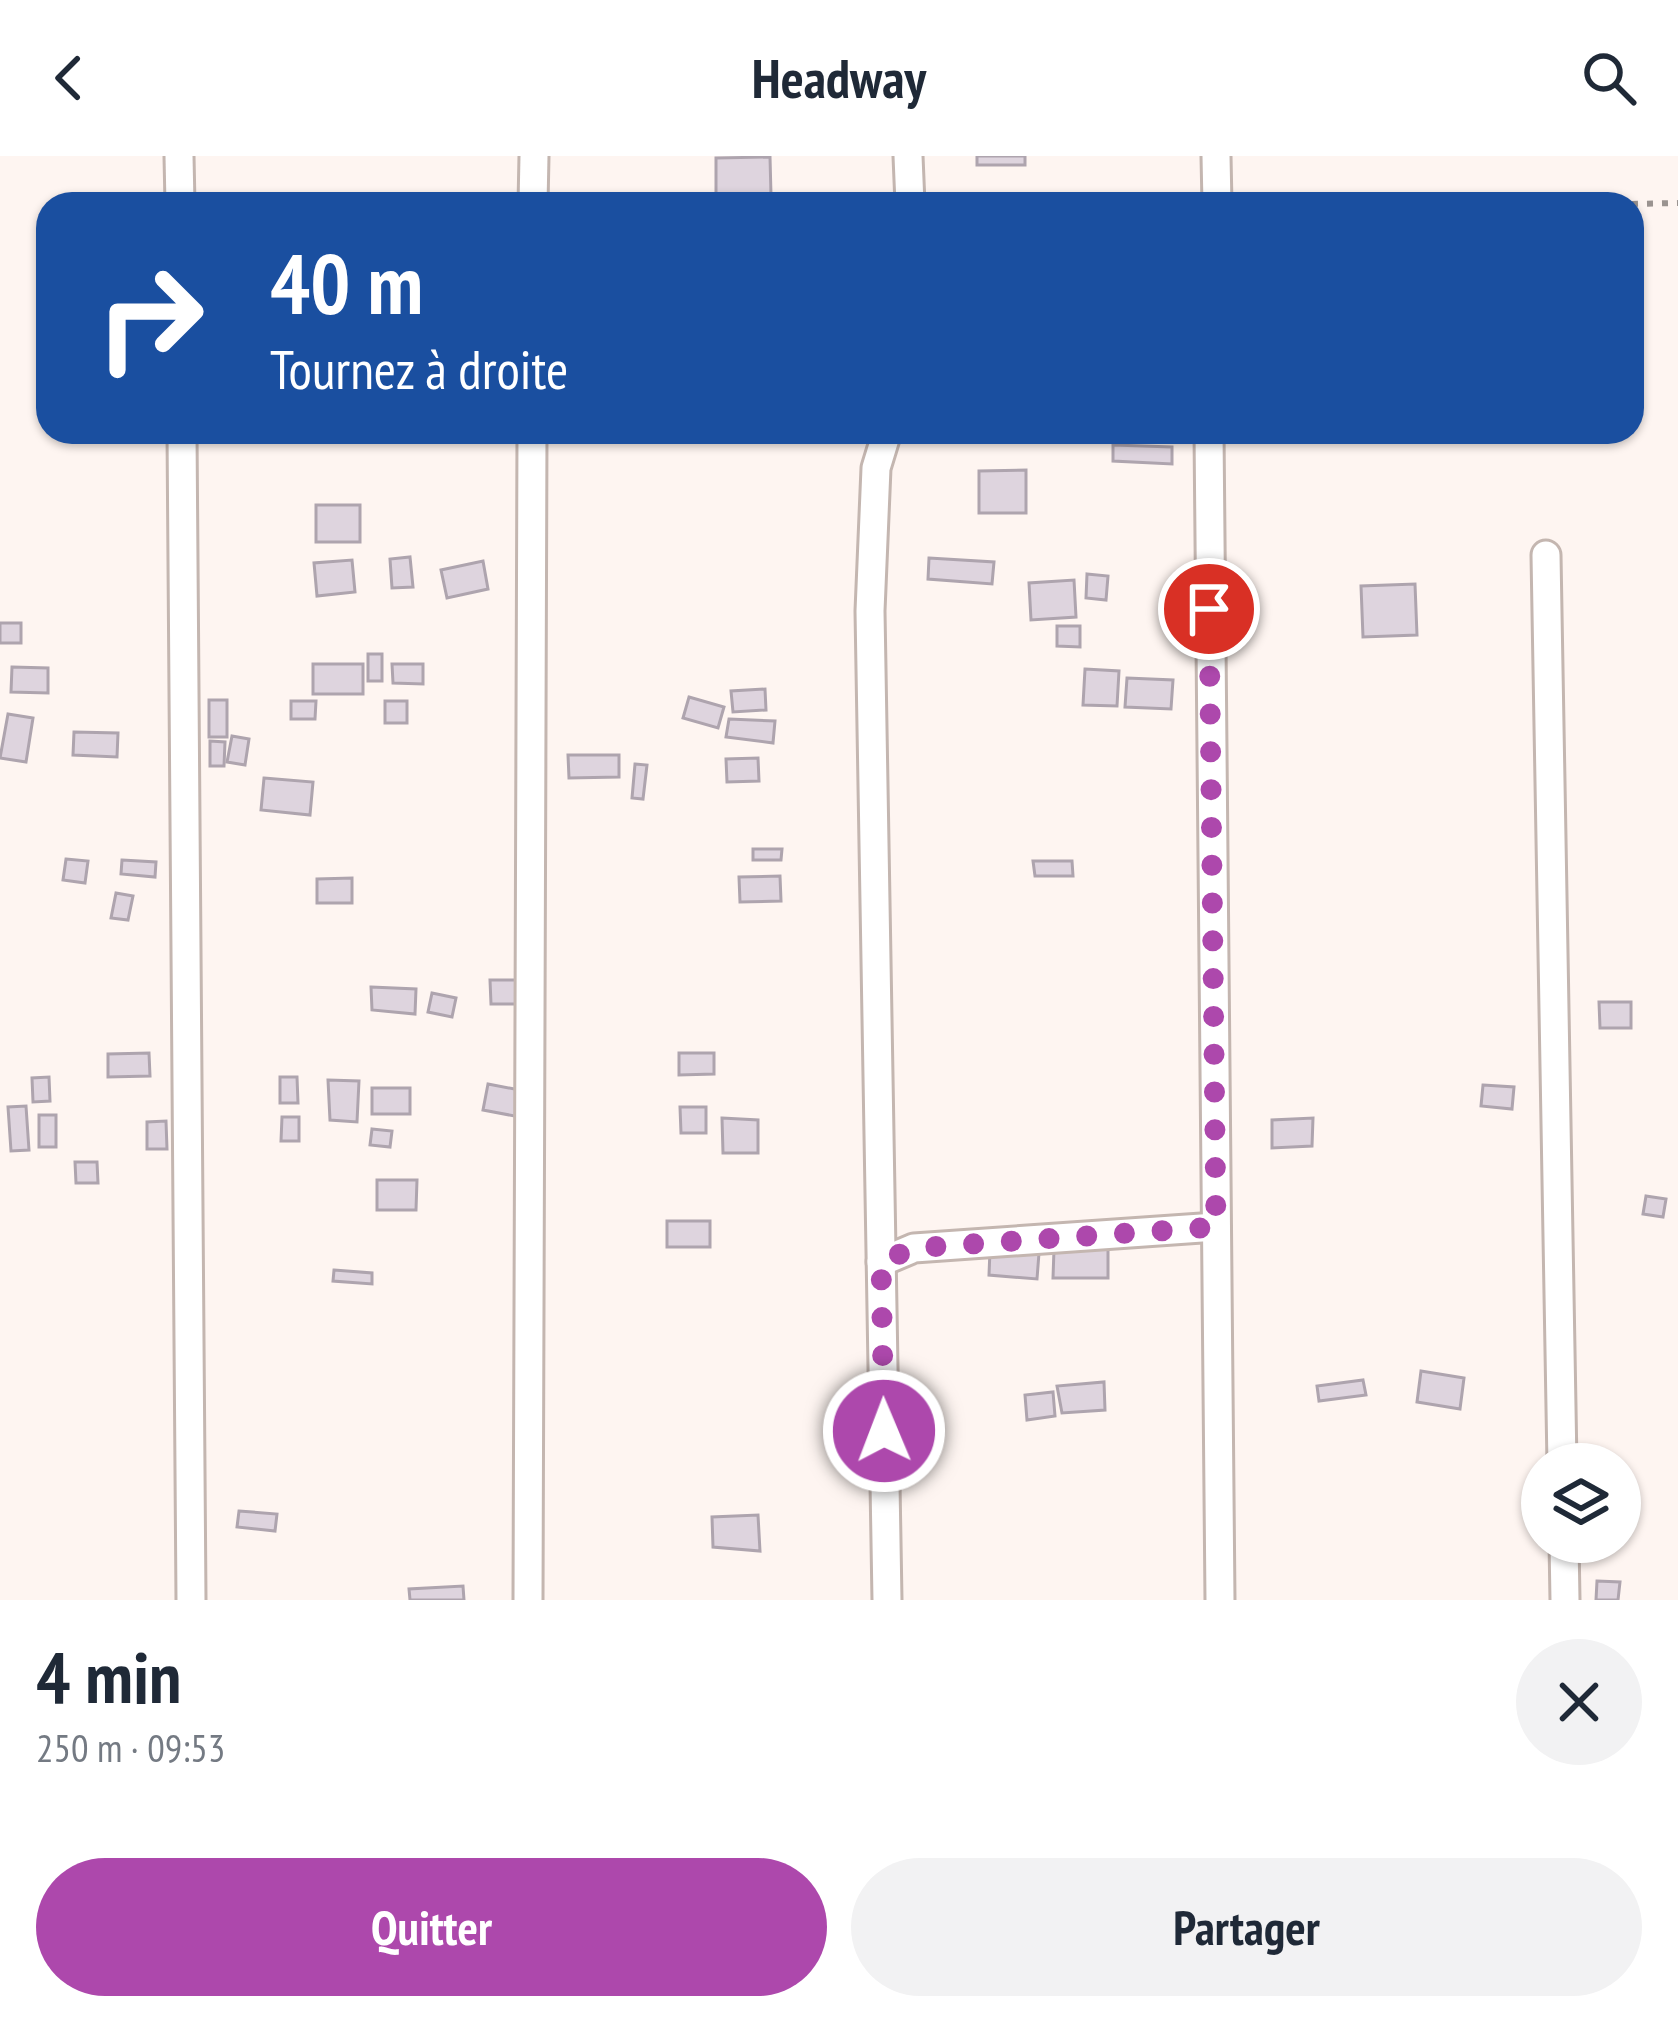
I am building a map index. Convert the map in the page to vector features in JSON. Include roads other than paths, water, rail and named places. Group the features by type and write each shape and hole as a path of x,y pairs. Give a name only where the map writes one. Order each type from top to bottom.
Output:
{"street":[{"path":"179,156 180,192"},
{"path":"533,192 534,156"},
{"path":"908,156 910,192"},
{"path":"1216,156 1217,192"},
{"path":"182,444 191,1600"},
{"path":"528,1600 525,1407 532,444"},
{"path":"883,444 876,468 870,611 887,1600"},
{"path":"1209,444 1220,1600"},
{"path":"1546,555 1562,1443"},
{"path":"881,1262 914,1248 1216,1227"},
{"path":"1564,1563 1565,1600"}]}
